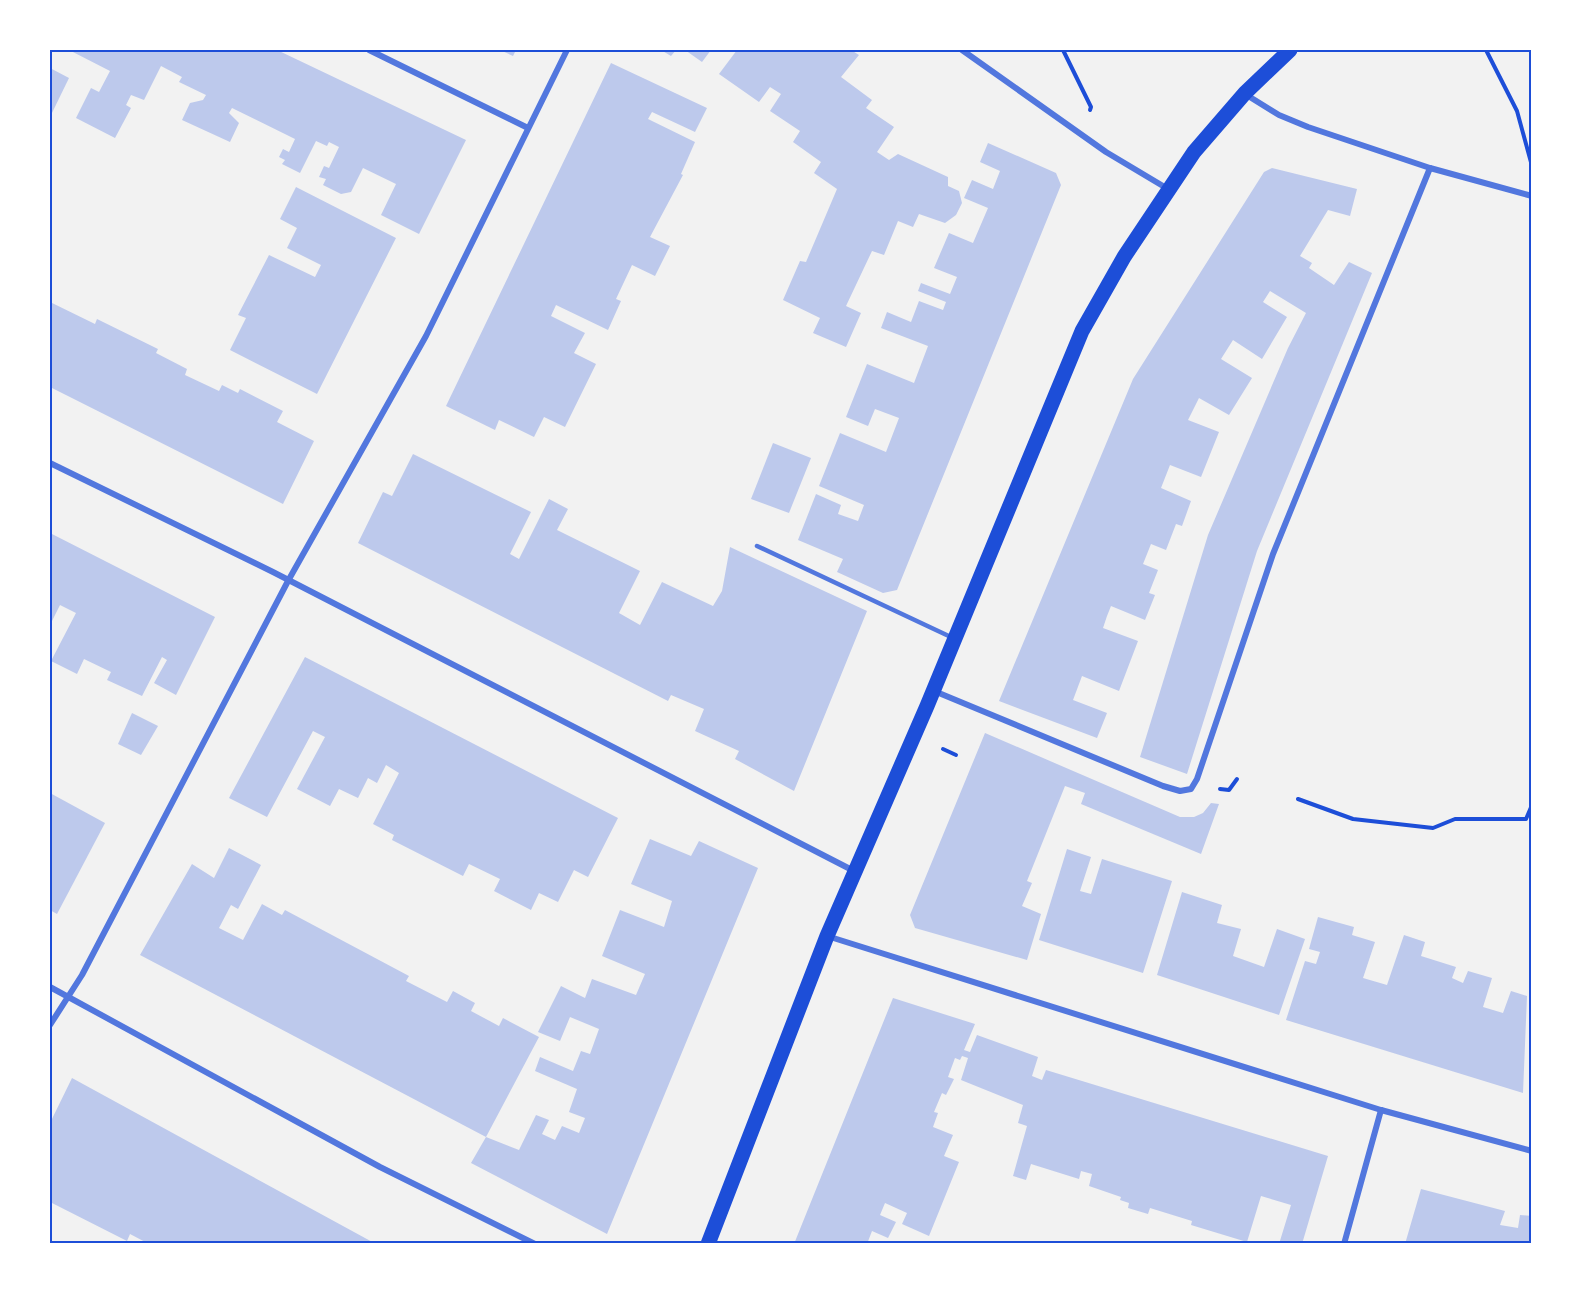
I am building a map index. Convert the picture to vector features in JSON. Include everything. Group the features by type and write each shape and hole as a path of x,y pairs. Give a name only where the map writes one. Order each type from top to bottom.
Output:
{"main road":[{"path":"708,1244 827,936 933,690 1082,331 1124,257 1168,189 1208,134 1245,93 1290,50"}],"street":[{"path":"369,50 528,128"},
{"path":"50,1025 82,975 288,582 426,336 567,50"},
{"path":"962,50 1106,152 1168,189"},
{"path":"1245,93 1291,121 1430,168 1532,196"},
{"path":"933,690 1163,786 1180,791 1191,789 1197,779 1273,554 1430,168"},
{"path":"50,463 288,582 854,872"},
{"path":"827,936 1381,1110 1532,1151"},
{"path":"50,987 380,1167 535,1244"},
{"path":"1344,1244 1381,1110"}],"lane":[{"path":"757,546 954,639"}],"path":[{"path":"1063,50 1091,107 1089,110 1097,115"},
{"path":"1486,50 1517,111 1532,166"},
{"path":"943,749 956,754"},
{"path":"1298,799 1353,819 1433,828 1455,819 1526,819 1532,806"}],"building":[{"path":"69,50 277,50 466,140 419,234 381,215 396,184 363,168 351,192 341,194 323,185 326,179 319,177 324,166 329,168 339,147 329,142 327,146 316,141 300,173 282,164 285,160 279,157 283,149 289,152 295,139 232,108 229,113 239,123 230,142 182,120 190,103 203,100 206,95 179,82 182,77 161,66 144,100 131,95 126,105 131,108 115,138 76,118 91,88 99,92 110,71"},
{"path":"500,50 516,50 513,56"},
{"path":"661,50 676,50 671,56"},
{"path":"685,50 711,50 702,62"},
{"path":"737,50 851,50 859,55 841,77 872,100 866,108 894,127 877,152 889,160 898,154 948,177 948,186 959,191 962,203 956,215 945,223 919,214 913,227 898,221 884,255 872,251 846,306 861,313 846,347 813,333 820,318 783,300 800,261 806,262 837,189 814,173 821,162 793,142 800,131 770,111 781,94 770,87 759,102 719,74"},
{"path":"611,63 707,108 695,132 652,112 648,119 695,142 681,174 683,175 650,237 670,246 655,276 632,265 616,299 621,301 608,330 556,305 551,316 585,333 574,353 596,364 565,427 544,417 534,437 499,420 495,430 446,406"},
{"path":"50,68 69,78 50,117"},
{"path":"988,143 1056,173 1061,185 897,590 883,593 837,572 843,559 798,540 816,494 841,505 838,514 858,521 864,505 819,486 840,433 886,452 899,418 875,409 868,426 846,417 867,364 914,383 928,346 881,328 887,312 911,322 919,301 943,310 946,302 918,291 921,283 950,294 957,277 934,268 949,233 973,243 988,208 964,198 972,180 993,189 1000,171 980,162"},
{"path":"1272,168 1357,189 1350,216 1328,210 1300,256 1312,263 1309,268 1334,285 1349,262 1372,273 1257,551 1187,774 1140,757 1208,535 1288,348 1306,313 1270,291 1263,302 1287,317 1262,359 1233,340 1221,359 1252,378 1229,415 1199,398 1188,420 1219,432 1201,477 1170,465 1161,488 1191,501 1182,526 1176,524 1166,550 1151,544 1143,564 1158,570 1149,593 1155,595 1145,620 1111,606 1107,616 1103,628 1138,641 1119,691 1082,676 1073,700 1107,713 1097,738 999,701 1133,379 1264,172"},
{"path":"296,187 396,238 317,394 230,350 246,318 238,315 269,255 315,277 321,265 287,248 297,228 280,219"},
{"path":"50,302 95,324 97,319 158,349 156,353 187,369 185,375 219,391 222,385 238,393 240,389 283,411 277,422 314,441 283,504 50,387"},
{"path":"773,443 811,458 789,513 751,499"},
{"path":"413,454 531,512 510,554 519,559 549,499 568,509 557,530 640,571 619,613 640,625 662,582 713,606 722,591 730,547 867,611 794,791 735,759 739,751 695,731 704,709 671,695 668,701 358,543 383,492 392,496"},
{"path":"50,533 215,617 176,695 154,683 167,660 162,657 142,696 107,680 111,672 84,659 77,674 51,661 76,613 60,605 50,625"},
{"path":"305,657 618,818 588,877 574,870 558,902 539,893 531,910 494,891 500,879 469,864 463,876 392,840 394,835 373,824 399,773 386,765 377,783 368,778 358,798 339,789 330,806 297,789 325,737 313,731 267,817 229,798"},
{"path":"132,713 158,726 141,755 118,744"},
{"path":"985,733 1180,817 1194,817 1203,813 1211,803 1219,804 1201,854 1081,804 1085,793 1065,786 1027,881 1032,883 1022,906 1041,914 1027,960 915,928 910,915"},
{"path":"50,793 105,823 57,914 50,910"},
{"path":"650,839 691,856 699,841 758,868 607,1234 471,1163 486,1137 519,1150 536,1115 549,1120 542,1134 555,1140 562,1126 579,1133 585,1118 569,1112 577,1089 535,1071 540,1057 573,1071 581,1051 590,1054 599,1029 570,1017 560,1041 538,1032 561,986 585,998 592,979 636,995 645,974 602,956 620,910 664,927 672,901 631,884"},
{"path":"229,848 261,865 238,909 231,905 219,928 243,940 262,904 282,915 285,910 409,976 406,981 447,1002 453,991 475,1003 471,1011 499,1026 503,1018 539,1037 486,1137 140,955 192,864 214,878"},
{"path":"1067,849 1091,857 1080,891 1091,894 1102,859 1172,881 1143,973 1039,940"},
{"path":"1182,892 1222,905 1217,923 1241,929 1233,956 1264,967 1277,929 1305,939 1279,1015 1157,975"},
{"path":"1318,917 1354,927 1352,935 1375,942 1363,978 1387,985 1404,935 1425,942 1421,956 1456,967 1452,978 1463,983 1468,971 1492,978 1483,1007 1503,1013 1511,991 1527,996 1523,1093 1286,1020 1305,961 1316,964 1320,952 1309,949"},
{"path":"893,998 975,1024 964,1050 970,1052 977,1035 1038,1057 1032,1076 1042,1080 1046,1070 1328,1156 1302,1244 1279,1244 1291,1205 1261,1196 1247,1242 1191,1225 1192,1221 1150,1208 1148,1214 1128,1208 1129,1203 1120,1200 1121,1197 1089,1186 1092,1174 1081,1171 1079,1179 1031,1164 1026,1180 1013,1176 1027,1126 1018,1123 1023,1105 961,1080 968,1058 962,1056 960,1060 955,1058 948,1077 954,1079 946,1095 942,1093 934,1112 938,1113 933,1127 953,1135 944,1156 959,1162 929,1236 902,1224 907,1213 885,1203 880,1215 896,1222 888,1238 872,1231 867,1244 794,1244"},
{"path":"1530,1072 1532,1072 1532,1094 1529,1094"},
{"path":"72,1078 376,1244 149,1244 130,1234 127,1241 50,1202 50,1123"},
{"path":"1421,1189 1505,1211 1500,1225 1518,1228 1520,1215 1532,1216 1532,1244 1405,1244"}]}
